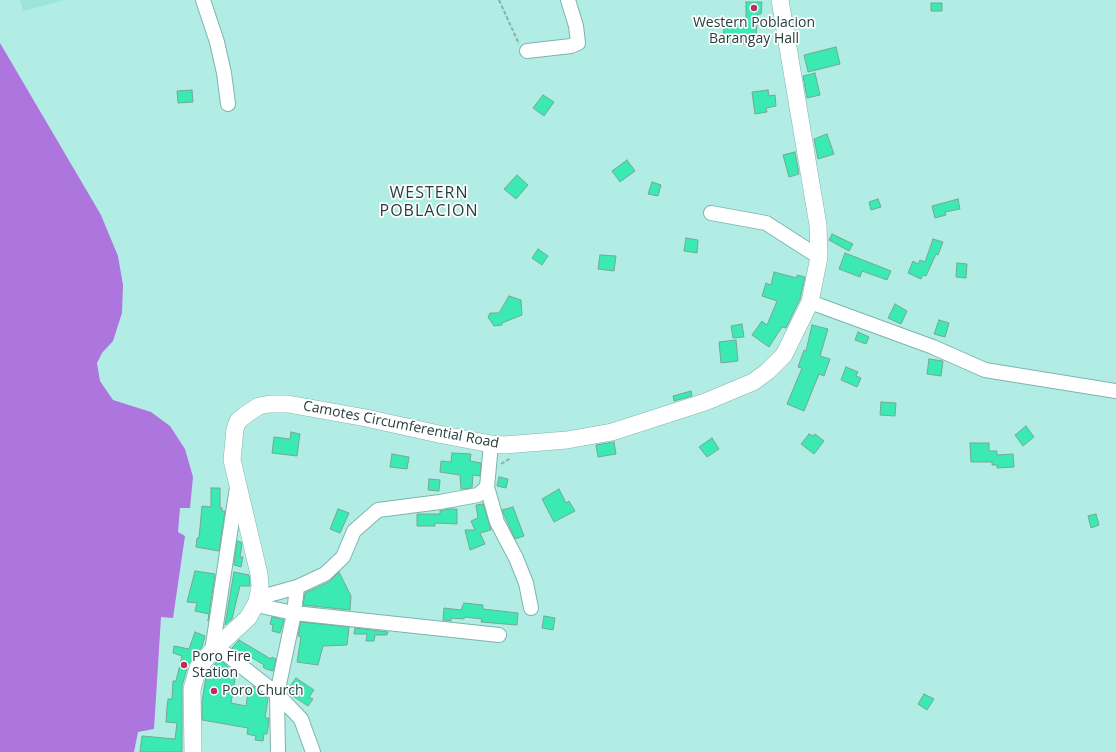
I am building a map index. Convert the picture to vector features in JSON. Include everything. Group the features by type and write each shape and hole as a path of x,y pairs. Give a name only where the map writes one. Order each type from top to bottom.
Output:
{"main road":[{"name":"Camotes Circumferential Road","path":"193,752 192,689 198,668 214,649 248,618 258,600 260,587 259,574 232,460 235,429 238,421 248,413 259,406 270,404 288,404 366,418 491,444 504,445 567,440 612,432 705,402 753,382 768,371 784,355 810,302 819,257 818,225 780,0"}],"street":[{"path":"204,0 217,42 224,73 228,104"},
{"path":"527,51 571,46 578,43 576,26 568,0"},
{"path":"711,214 766,222 819,257"},
{"path":"810,302 933,347 985,370 1116,391"},
{"path":"491,444 486,487 497,522 516,558 526,583 531,608"},
{"path":"237,485 214,649 277,694 301,719 313,752"},
{"path":"486,487 478,495 440,502 378,510 354,531 343,557 325,574 297,587 258,600 265,607 294,613 499,635"},
{"path":"278,752 277,694 294,613 297,587"}],"path":[{"path":"499,0 521,47 527,51"},
{"path":"498,469 501,464 514,457"}],"shaded area":[{"path":"20,0 65,0 23,11"},
{"path":"0,43 101,215 118,256 123,285 122,313 113,341 102,353 97,363 100,381 113,400 151,412 170,426 185,449 193,477 190,508 180,508 178,532 185,536 173,618 161,617 154,729 138,732 134,752 0,752"}],"building":[{"path":"746,2 762,2 761,14 758,14 755,45 723,42 724,24 746,26"},
{"path":"931,3 942,3 942,11 931,11"},
{"path":"836,47 840,64 808,72 804,55"},
{"path":"815,73 820,95 807,98 803,76"},
{"path":"192,90 193,102 178,103 177,91"},
{"path":"768,90 769,96 775,95 776,106 766,108 767,112 755,114 752,92"},
{"path":"543,95 554,102 544,116 533,108"},
{"path":"827,134 834,154 818,159 814,139"},
{"path":"795,152 799,174 789,177 783,155"},
{"path":"627,160 635,171 620,182 612,171"},
{"path":"517,175 528,185 516,199 504,189"},
{"path":"652,182 661,185 658,196 648,194"},
{"path":"878,199 881,207 871,210 869,202"},
{"path":"958,199 960,209 945,212 946,215 935,218 932,206"},
{"path":"832,234 853,244 849,251 829,240"},
{"path":"686,238 698,240 697,253 684,251"},
{"path":"933,239 943,242 938,255 936,254 926,276 923,275 921,279 908,273 913,261 918,264 920,260 925,262"},
{"path":"538,249 548,256 542,265 532,258"},
{"path":"845,253 891,271 887,280 862,271 860,277 839,269"},
{"path":"600,255 616,256 614,271 598,269"},
{"path":"957,263 967,264 966,278 956,277"},
{"path":"774,272 797,278 797,275 805,277 800,299 786,328 782,327 769,347 752,335 762,321 767,325 777,301 762,296 766,283 771,285"},
{"path":"509,296 521,300 522,315 502,323 502,325 494,326 488,317 490,313 499,313"},
{"path":"895,304 907,311 901,324 888,318"},
{"path":"939,320 949,323 945,337 934,334"},
{"path":"742,324 744,337 733,338 731,326"},
{"path":"812,325 828,329 820,356 830,359 824,376 819,374 804,411 787,404 802,368 798,367 804,350 806,351"},
{"path":"858,332 869,337 866,344 855,340"},
{"path":"736,340 738,361 721,363 719,342"},
{"path":"929,359 943,361 941,376 927,374"},
{"path":"846,367 858,372 856,376 861,378 857,387 841,380"},
{"path":"691,391 692,396 674,401 673,396"},
{"path":"881,402 896,403 895,416 880,415"},
{"path":"1026,426 1034,437 1023,446 1015,435"},
{"path":"291,432 300,434 297,456 272,453 274,437 290,439"},
{"path":"809,434 813,436 815,434 824,441 814,454 801,444"},
{"path":"712,438 719,449 707,457 699,447"},
{"path":"614,442 616,454 598,457 596,445"},
{"path":"970,443 989,443 989,451 997,451 997,455 1013,454 1014,467 997,468 997,465 992,465 992,462 971,462"},
{"path":"452,453 471,454 470,461 481,463 480,476 473,475 472,488 461,489 460,475 440,472 441,461 451,462"},
{"path":"392,454 409,457 407,469 390,467"},
{"path":"499,477 508,479 506,488 497,486"},
{"path":"429,479 440,480 439,491 428,490"},
{"path":"211,488 220,488 220,508 222,508 222,511 225,511 219,551 196,547 197,538 199,538 202,506 211,507"},
{"path":"559,489 566,503 569,501 575,511 554,522 542,499"},
{"path":"483,504 491,530 480,533 485,544 470,550 465,530 475,530 471,521 478,518 476,505"},
{"path":"513,507 524,536 515,539 502,510"},
{"path":"338,509 349,513 340,533 330,529"},
{"path":"457,509 457,524 435,523 435,526 417,526 417,514 440,514 440,511"},
{"path":"1096,514 1099,525 1091,528 1088,516"},
{"path":"237,541 241,542 242,544 240,557 243,557 241,567 234,565"},
{"path":"195,571 215,574 208,621 209,614 195,611 197,603 187,602"},
{"path":"234,572 249,575 250,586 240,586 232,619 225,625"},
{"path":"339,572 351,596 350,610 303,605 305,593 329,582"},
{"path":"464,603 483,605 483,609 518,613 517,625 481,622 482,619 465,617 464,619 451,618 451,621 443,620 444,608 461,610"},
{"path":"544,616 555,618 553,630 542,628"},
{"path":"272,617 284,620 280,633 272,631 273,625 270,624"},
{"path":"301,622 349,627 347,645 323,646 318,665 297,662 301,637 298,636"},
{"path":"355,628 388,632 387,635 375,635 374,641 366,641 367,634 354,634"},
{"path":"195,632 205,636 202,647 188,665 182,686 182,752 140,752 142,736 175,739 177,723 166,722 168,699 172,699 173,681 176,681 182,656 173,653 174,646 189,649"},
{"path":"239,640 271,659 272,657 276,659 273,671 266,669 263,667 264,665 249,656 248,658 232,648"},
{"path":"217,661 223,662 228,667 227,673 236,674 231,703 246,706 249,686 254,687 268,698 265,718 269,718 269,721 267,734 264,734 263,741 255,740 256,736 247,734 248,728 202,720 202,701 206,677"},
{"path":"296,678 314,690 309,697 313,699 308,706 288,693 292,687 290,686"},
{"path":"924,694 934,699 927,710 918,704"}],"place":[{"name":"Western Poblacion Barangay Hall","path":"754,8"},
{"name":"Poro Fire Station","path":"184,665"},
{"name":"Poro Church","path":"214,691"}],"district":[{"name":"WESTERN POBLACION","path":"429,202"}]}
